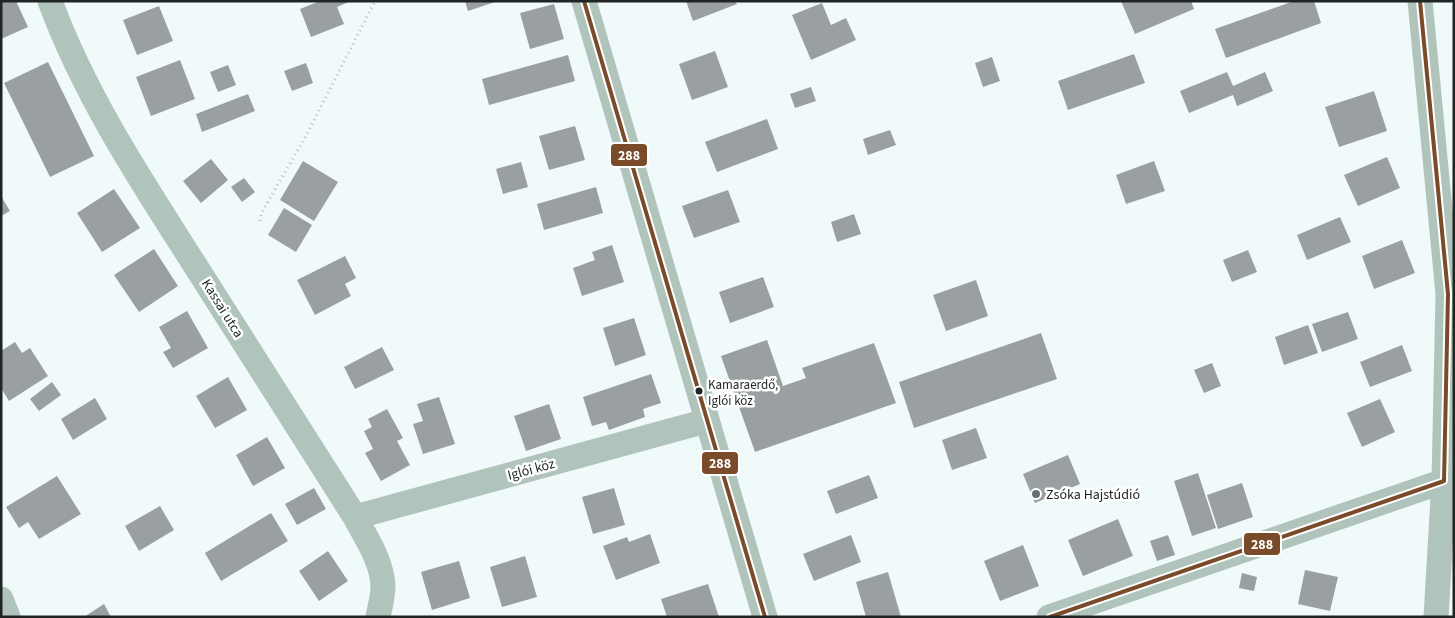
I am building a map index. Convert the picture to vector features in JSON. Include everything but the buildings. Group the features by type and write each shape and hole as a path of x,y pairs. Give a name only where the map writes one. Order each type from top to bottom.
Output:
{"street":[{"name":"Kassai utca","path":"50,1 59,26 92,92 136,171 355,517 376,557 381,573 383,586 378,617"},
{"path":"584,1 667,280 706,422 765,617"},
{"path":"1420,1 1448,294 1444,481 1436,617"},
{"name":"Iglói köz","path":"355,517 706,422"},
{"path":"1049,617 1444,481"},
{"path":"1,599 8,617"}],"path":[{"path":"260,221 262,212 307,134 375,1"}],"transit line":[{"name":"288","path":"584,1 765,617"},
{"name":"288","path":"1050,617 1444,481 1448,294 1420,1"}],"place":[{"name":"Kamaraerdő, Iglói köz","path":"699,391"},
{"name":"Zsóka Hajstúdió","path":"1036,494"}]}
